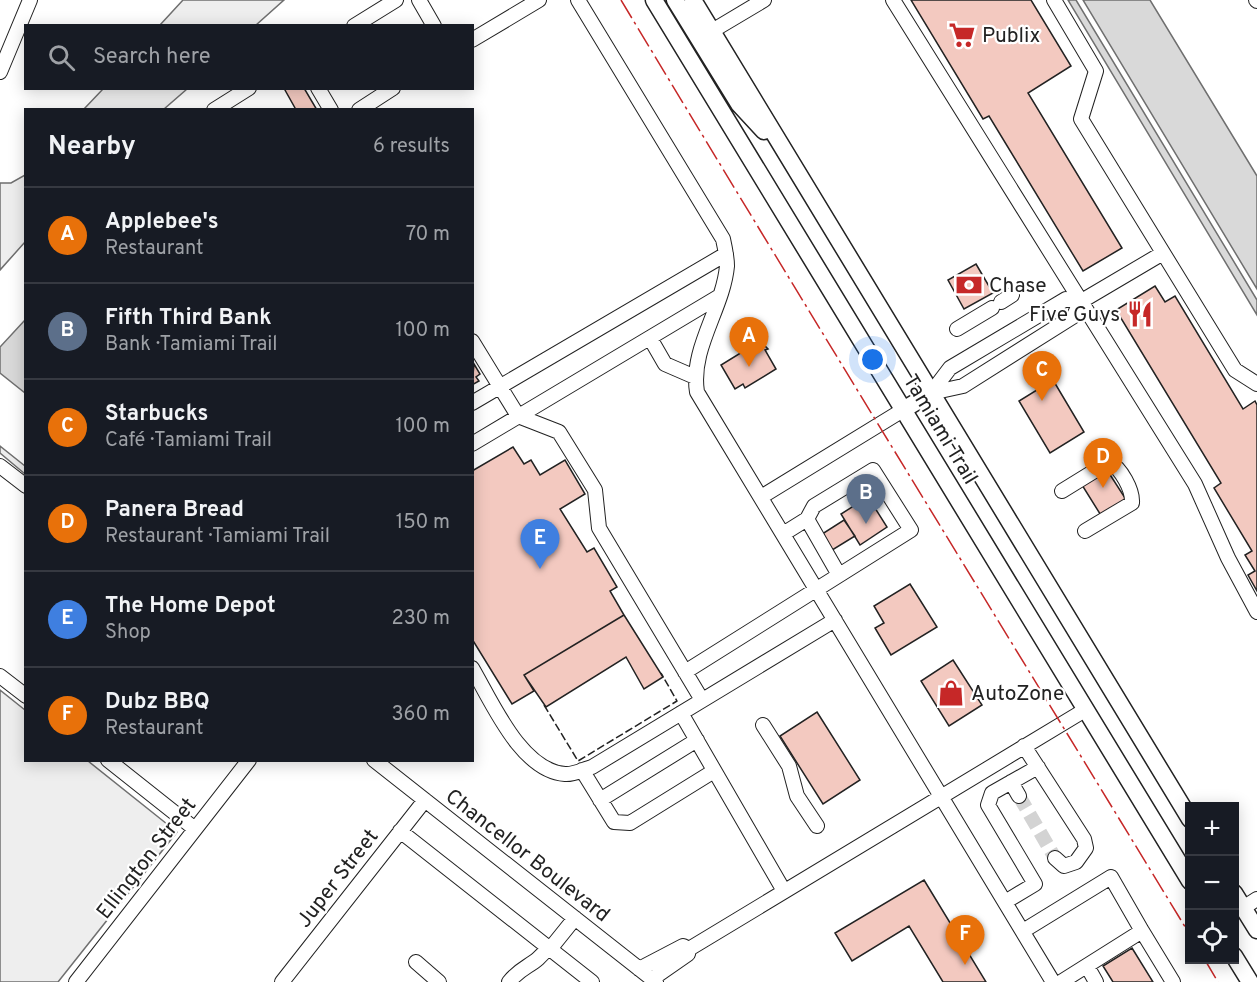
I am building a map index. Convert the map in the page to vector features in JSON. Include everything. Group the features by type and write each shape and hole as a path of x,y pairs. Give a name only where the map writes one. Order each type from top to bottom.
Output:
{"main road":[{"name":"Tamiami Trail","path":"654,0 1185,873"},
{"path":"675,0 739,104 789,158"},
{"name":"Tamiami Trail","path":"693,0 1185,811"},
{"path":"903,410 932,393"},
{"path":"1054,660 1082,689 1185,858"},
{"path":"1245,906 1257,930"},
{"path":"1239,964 1250,982"}],"street":[{"path":"0,72 30,0"},
{"path":"357,24 396,0"},
{"path":"419,0 433,24"},
{"path":"474,39 539,0"},
{"path":"578,0 723,239 726,269 695,377 697,392 1053,982"},
{"path":"712,31 764,0"},
{"path":"893,0 1195,484 1228,558 1257,612"},
{"path":"1054,0 1096,71 1081,118 1235,370 1257,384"},
{"path":"217,108 246,90"},
{"path":"319,90 330,108"},
{"path":"362,108 390,90"},
{"path":"932,393 963,386 1074,316 1080,302 1163,253"},
{"path":"474,402 726,254"},
{"path":"474,443 718,297"},
{"path":"932,393 950,368 1066,299 1080,302"},
{"path":"957,329 1002,302"},
{"path":"650,338 665,364 695,377"},
{"path":"474,344 518,416 560,432 595,490 599,528 702,700"},
{"path":"761,497 903,410"},
{"path":"1062,491 1109,462 1115,465 1133,495 1132,503 1085,531"},
{"path":"0,466 24,484"},
{"path":"685,672 911,530 873,470 814,506 807,519 783,534"},
{"path":"807,519 839,575"},
{"path":"474,671 503,722 531,760 547,770 567,774 592,767 835,620"},
{"path":"0,676 24,694"},
{"path":"654,981 688,954 689,949 1085,710"},
{"path":"681,713 784,891"},
{"path":"763,725 789,766 794,789 817,826"},
{"path":"600,800 697,740"},
{"path":"1024,746 1084,839 1086,848 1076,862 1064,866 1055,858"},
{"path":"111,762 195,829"},
{"name":"Ellington Street","path":"76,982 247,762"},
{"name":"Chancellor Boulevard","path":"376,762 654,981"},
{"path":"1005,902 1035,884 988,806 992,793 1038,767"},
{"path":"582,770 614,822 630,823 714,771"},
{"path":"1011,782 1019,796"},
{"name":"Juper Street","path":"282,982 424,800"},
{"path":"400,831 592,982"},
{"path":"1023,932 1111,877 1173,982"},
{"path":"508,982 519,969 534,964 574,918"},
{"path":"1061,982 1142,931"},
{"path":"639,969 683,946 689,949"},
{"path":"416,963 440,982"},
{"path":"1087,966 1096,982"}],"shaded area":[{"path":"183,0 284,0 257,24 161,24"},
{"path":"1068,0 1076,0 1257,300 1257,315"},
{"path":"1083,0 1150,0 1257,176 1257,289"},
{"path":"102,90 186,90 165,108 85,108"},
{"path":"24,176 24,243 0,270 0,183 11,183"},
{"path":"24,321 24,392 0,373 0,347"},
{"path":"0,446 24,465 24,473 0,453"},
{"path":"0,690 24,709 24,762 89,762 177,832 58,982 0,982"}],"building":[{"path":"911,0 1031,0 1071,66 1028,93 1122,248 1083,271 989,116 983,119"},
{"path":"285,90 305,90 316,108 295,108"},
{"path":"976,264 993,293 964,309 948,280"},
{"path":"1155,286 1165,302 1175,296 1243,409 1255,401 1257,405 1257,591 1248,575 1255,571 1245,555 1252,551 1214,488 1221,483 1116,310"},
{"path":"760,341 768,349 765,350 776,369 745,388 743,384 735,389 721,365"},
{"path":"474,364 480,374 476,377 479,381 474,384"},
{"path":"1053,380 1084,432 1050,453 1019,401"},
{"path":"513,447 524,464 531,460 540,475 565,460 585,494 560,509 587,552 594,548 617,587 610,591 624,615 524,675 534,691 512,704 474,642 474,470"},
{"path":"1107,470 1127,501 1102,517 1082,485"},
{"path":"868,497 887,527 860,545 841,514"},
{"path":"844,520 855,536 829,552 819,536"},
{"path":"910,584 937,627 891,655 875,628 884,623 874,606"},
{"path":"624,615 663,677 644,689 626,657 546,707 524,675"},
{"name":"AutoZone","path":"953,660 982,705 949,726 921,681"},
{"path":"817,712 860,780 823,804 780,736"},
{"path":"924,880 986,982 943,982 909,926 852,961 835,933"},
{"path":"1132,948 1153,982 1113,982 1103,966"}],"tunnel":[{"path":"1019,796 1055,858"}],"fence":[{"path":"544,705 578,761 677,701 661,673"}],"power":[{"path":"621,0 1185,927"},
{"path":"1207,964 1218,982"}],"place":[{"name":"Publix","path":"962,35"},
{"name":"Chase","path":"969,285"},
{"name":"Five Guys","path":"1140,314"},
{"name":"Applebee's","path":"749,367"},
{"name":"Starbucks","path":"1042,401"},
{"name":"Panera Bread","path":"1103,488"},
{"name":"Fifth Third Bank","path":"866,524"},
{"name":"The Home Depot","path":"540,569"},
{"name":"AutoZone","path":"951,693"},
{"name":"Dubz BBQ","path":"965,965"}]}
